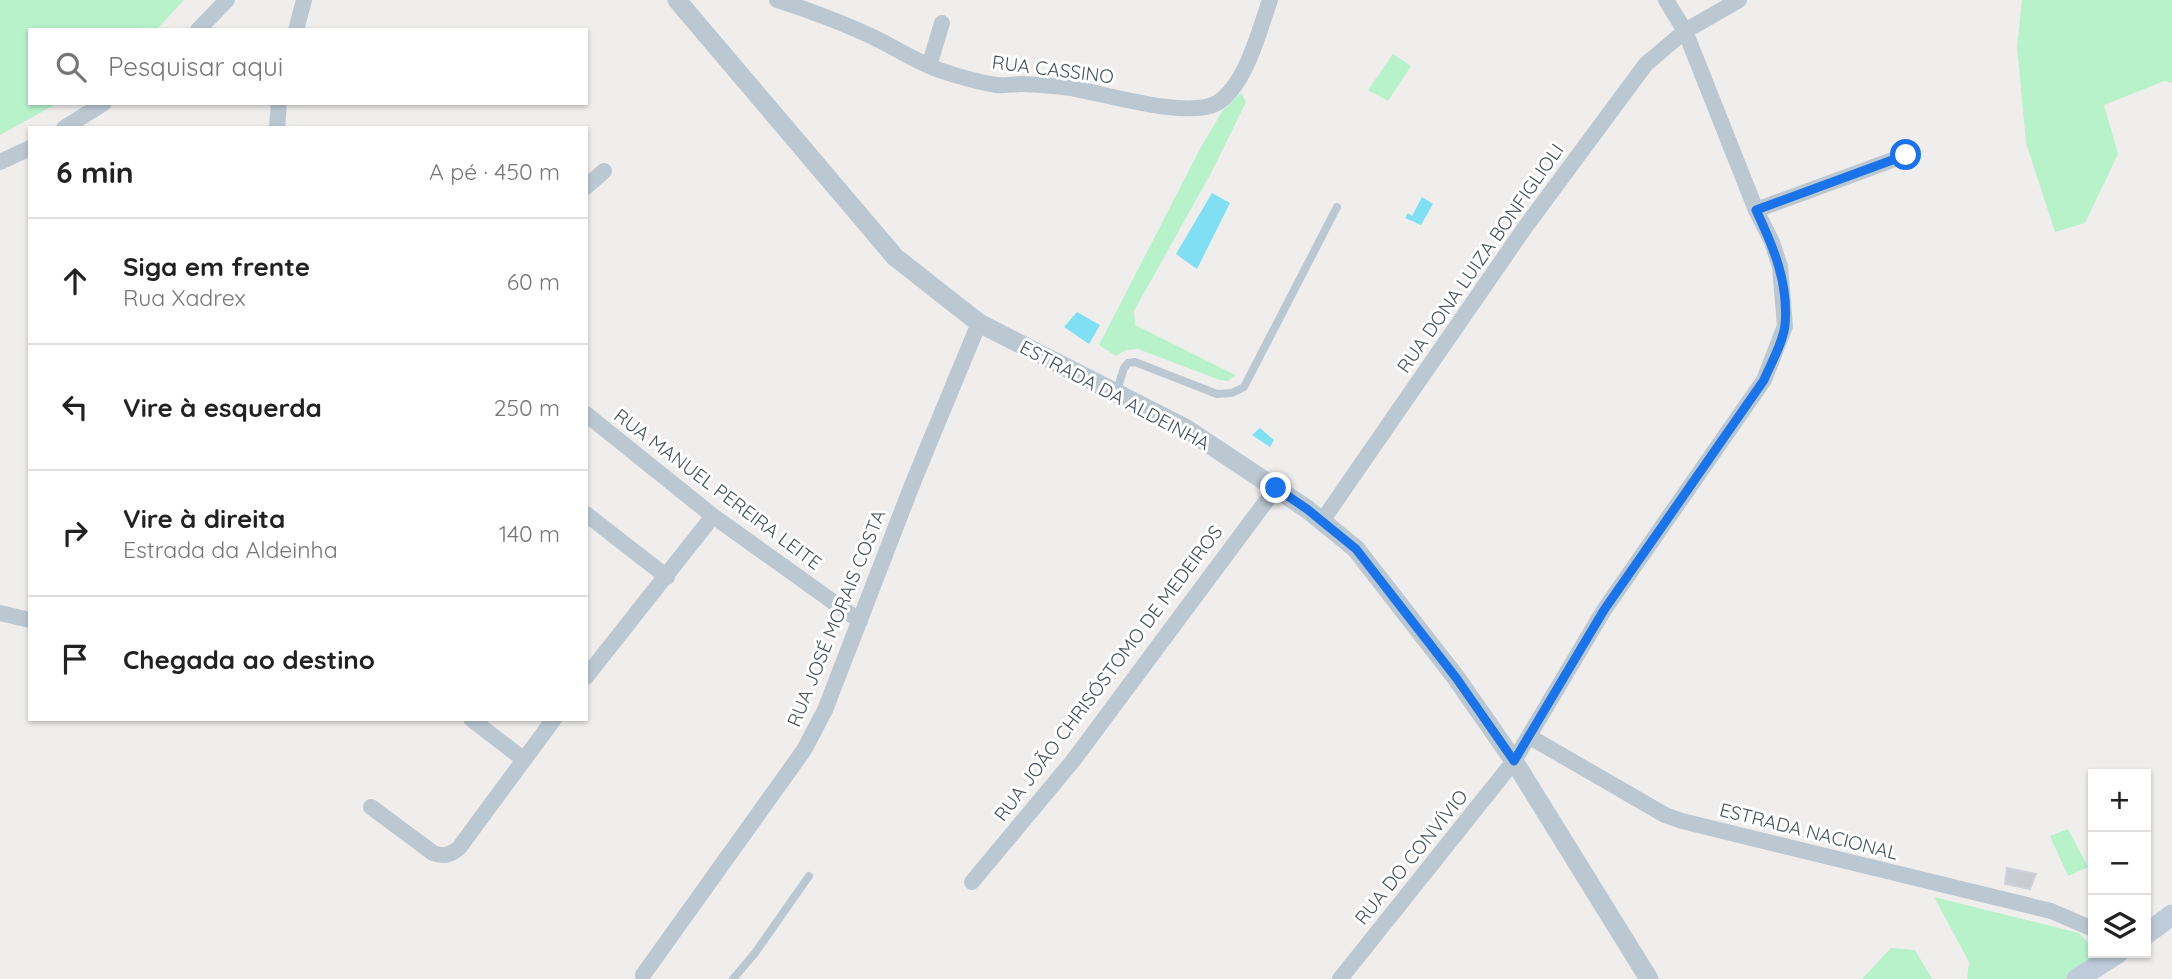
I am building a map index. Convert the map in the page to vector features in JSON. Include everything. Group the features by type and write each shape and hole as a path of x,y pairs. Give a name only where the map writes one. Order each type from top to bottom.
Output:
{"main road":[{"path":"2151,930 2172,915"},
{"path":"2077,979 2110,958"}],"street":[{"path":"200,28 227,0"},
{"path":"297,28 304,0"},
{"name":"ESTRADA DA ALDEINHA","path":"677,0 895,257 979,323 1185,428 1276,488 1356,549 1457,679 1514,761 1649,979"},
{"name":"RUA CASSINO","path":"777,0 839,22 929,66 997,85 1024,84 1074,89 1193,109 1206,108 1226,96 1235,86 1270,0"},
{"name":"RUA DO CONVÍVIO","path":"1340,979 1514,761 1604,610 1764,380 1785,326 1780,267 1772,242 1756,210 1685,31 1666,0"},
{"name":"RUA DONA LUIZA BONFIGLIOLI","path":"1322,521 1526,226 1646,64 1685,31 1738,0"},
{"path":"929,66 942,23"},
{"path":"67,126 100,105"},
{"path":"277,126 279,105"},
{"path":"0,162 28,149"},
{"path":"1756,210 1906,155"},
{"path":"588,185 604,171"},
{"name":"RUA JOSÉ MORAIS COSTA","path":"642,977 804,750 825,710 914,480 979,323"},
{"name":"RUA MANUEL PEREIRA LEITE","path":"588,416 713,516 860,621"},
{"name":"RUA JOÃO CHRISÓSTOMO DE MEDEIROS","path":"972,882 1072,762 1276,488"},
{"path":"588,516 667,577"},
{"path":"588,672 667,577 713,516"},
{"path":"0,613 28,620"},
{"path":"474,721 523,759"},
{"path":"371,807 433,853 443,856 452,854 552,721"},
{"name":"ESTRADA NACIONAL","path":"1530,737 1665,815 1682,821 2051,911 2088,927"}],"lane":[{"path":"1116,393 1124,368 1128,363 1135,362 1217,394 1232,393 1244,387 1337,207"},
{"path":"733,979 755,953 809,876"}],"green space":[{"path":"0,0 184,0 158,28 28,28 28,105 54,105 0,135"},
{"path":"2022,0 2172,0 2172,83 2164,81 2104,105 2118,154 2085,223 2055,232 2026,143 2017,47"},
{"path":"1393,54 1411,66 1388,101 1368,90"},
{"path":"1241,93 1246,102 1211,173 1134,311 1135,325 1235,375 1228,381 1220,380 1138,349 1126,350 1116,356 1099,345 1201,147 1223,110"},
{"path":"2068,829 2088,867 2068,876 2050,836"},
{"path":"1934,897 2079,933 2088,943 2088,958 2094,958 2066,979 1967,979 1969,962"},
{"path":"1891,948 1915,950 1932,979 1862,979"}],"water":[{"path":"1212,193 1230,203 1197,269 1176,254"},
{"path":"1422,197 1433,204 1421,225 1405,218 1408,213 1412,216"},
{"path":"1077,312 1100,325 1089,344 1064,327"},
{"path":"1260,428 1274,440 1270,447 1252,435"}],"building":[{"path":"2007,868 2036,874 2030,889 2005,884"}],"route":[{"path":"1276,488 1356,549 1457,679 1514,761 1604,610 1764,380 1775,356 1785,326 1780,267 1772,242 1756,210 1906,155"}]}
